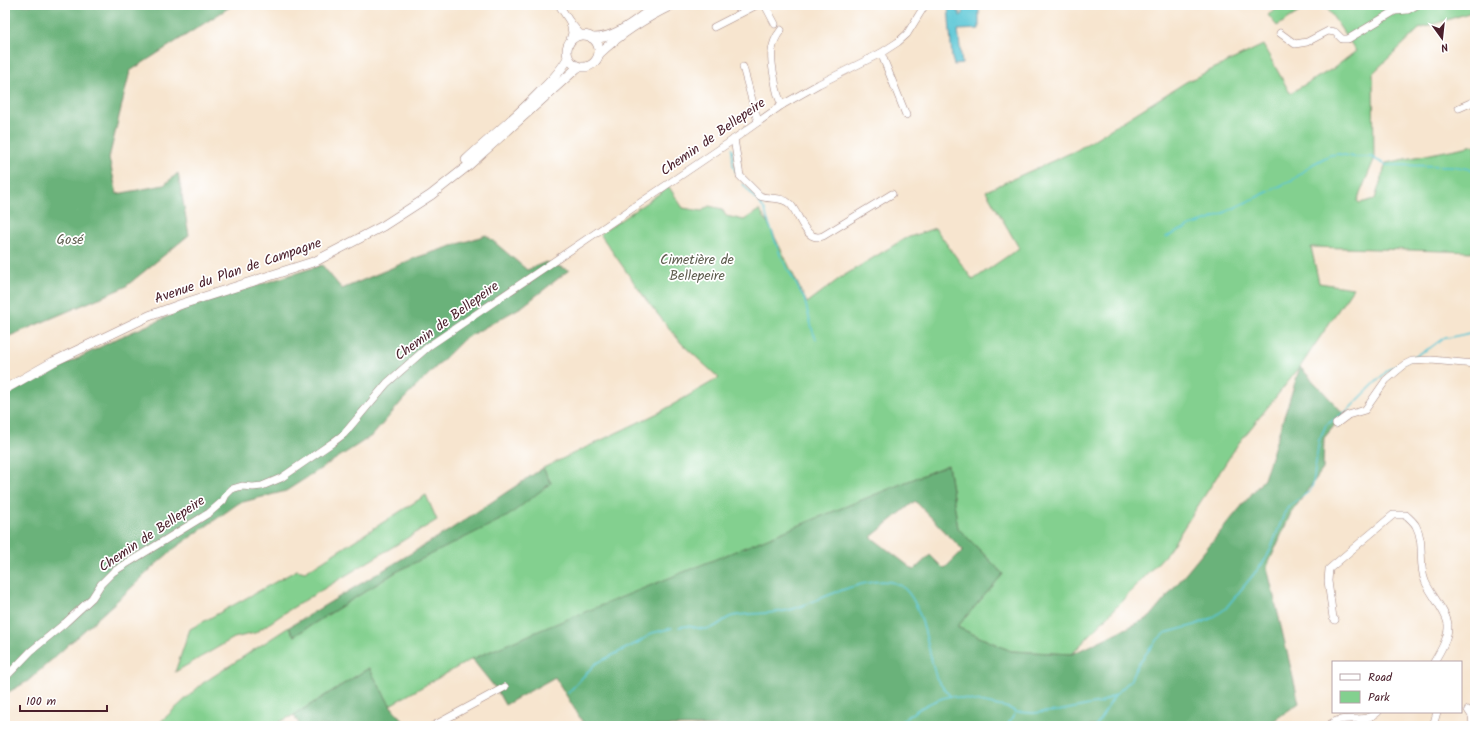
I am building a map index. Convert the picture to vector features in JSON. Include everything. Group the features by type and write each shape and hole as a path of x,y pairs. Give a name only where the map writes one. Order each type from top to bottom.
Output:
{"main road":[{"path":"657,5 623,29 610,36 592,38 581,35 572,39 567,48 568,58 578,67 594,64 599,54 607,47 672,5"},
{"path":"592,38 598,44 599,54"},
{"name":"Avenue du Plan de Campagne","path":"5,384 61,352 145,312 317,254 349,239 437,184 461,165 524,108 551,81 568,58"},
{"name":"Avenue du Plan de Campagne","path":"5,389 53,362 149,316 316,261 384,226 431,195 469,165 578,67"}],"street":[{"path":"559,5 581,35"},
{"path":"714,27 758,5"},
{"path":"765,5 775,24"},
{"name":"Chemin de Bellepeire","path":"5,678 31,651 92,598 101,584 113,572 209,513 223,501 232,489 242,486 262,486 281,478 344,434 387,383 430,346 782,105 819,84 881,53 898,42 907,34 925,5"},
{"path":"1280,33 1296,44 1307,42 1328,31 1335,32 1342,39 1348,39 1394,11 1408,10 1417,5"},
{"path":"569,43 572,33 570,22"},
{"path":"781,30 772,49 770,61 782,105"},
{"path":"881,53 906,115"},
{"path":"742,67 758,122"},
{"path":"1459,108 1475,101"},
{"path":"734,139 740,176 760,196 780,199 790,204 808,232 815,238 823,236 892,194"},
{"path":"1336,424 1348,415 1365,410 1386,380 1404,365 1412,361 1431,360 1475,364"},
{"path":"1335,620 1333,618 1328,581 1329,569 1393,515 1406,515 1416,526 1420,539 1422,569 1425,582 1448,624 1442,647 1435,661"},
{"path":"433,726 505,687"},
{"path":"1468,709 1475,714"},
{"path":"1468,709 1472,716 1473,726"},
{"path":"1328,726 1333,722 1342,719 1359,720 1372,718 1377,713"},
{"path":"1433,726 1437,713"}],"green space":[{"name":"Gosé","path":"5,5 233,5 130,71 109,158 117,194 164,185 178,173 189,235 125,287 5,338"},
{"path":"1282,5 1310,5 1277,26 1268,15"},
{"name":"Cimetière de Bellepeire","path":"1325,5 1475,5 1475,11 1419,29 1373,73 1374,160 1357,201 1360,203 1375,199 1386,163 1475,145 1475,252 1311,247 1319,283 1353,288 1300,367 1238,444 1168,552 1072,654 1011,651 957,627 1003,574 958,528 948,465 472,659 390,705 369,668 294,715 271,726 156,726 203,683 289,627 294,636 396,572 551,483 543,468 660,412 719,378 682,344 647,301 600,234 669,187 683,208 702,211 709,206 722,209 726,216 744,220 759,210 768,223 807,303 840,278 904,239 935,228 973,280 1019,248 986,191 1077,150 1186,82 1263,45 1290,93 1334,68 1356,51"},
{"path":"486,235 527,270 546,262 569,270 523,306 464,339 402,401 373,435 286,491 239,503 175,548 28,681 5,694 5,395 118,338 195,305 322,265 342,289 415,258"},
{"path":"1300,367 1344,414 1324,438 1323,469 1291,513 1267,567 1299,703 1266,726 585,726 555,677 505,705 496,689 472,659 948,465 958,528 1003,574 957,627 1011,651 1072,654 1150,617 1264,479","holes":["915,501 963,550 944,569 930,555 914,570 871,537"]},
{"path":"543,468 551,483 508,516 396,572 294,636 289,627 448,531"},
{"path":"426,495 437,520 289,610 255,633 234,638 175,672 190,629 297,570 305,572"},
{"path":"369,668 390,705 407,726 300,726 294,715"}],"water":[{"path":"948,5 957,5 957,12 960,12 960,16 963,14 964,9 966,9 966,5 978,5 979,9 979,29 958,30 962,64 954,65 952,58"}],"waterway":[{"path":"732,149 733,165 736,172"},
{"path":"1166,237 1190,226 1209,220 1278,187 1294,179 1313,164 1330,155 1339,154 1354,157 1371,157 1386,165 1452,166 1475,170"},
{"path":"743,184 765,210 781,257 804,298 816,339"},
{"path":"679,627 686,626 710,629 733,616 786,611 850,587 866,583 881,581 895,583 905,589 917,607 925,630 936,677 950,696 1009,708 1016,712 1034,713 1058,711 1100,703 1115,695 1130,681 1138,664 1156,641 1165,633 1195,625 1212,618 1225,609 1263,563 1270,551 1284,514 1289,506 1310,491 1313,484 1319,440 1326,425 1348,410 1389,369 1430,348 1442,339 1475,332"},
{"path":"568,693 595,664 639,642 652,633 672,628"},
{"path":"895,726 921,708 934,701 950,696"},
{"path":"1096,726 1114,697"},
{"path":"1007,726 1016,712"}]}
